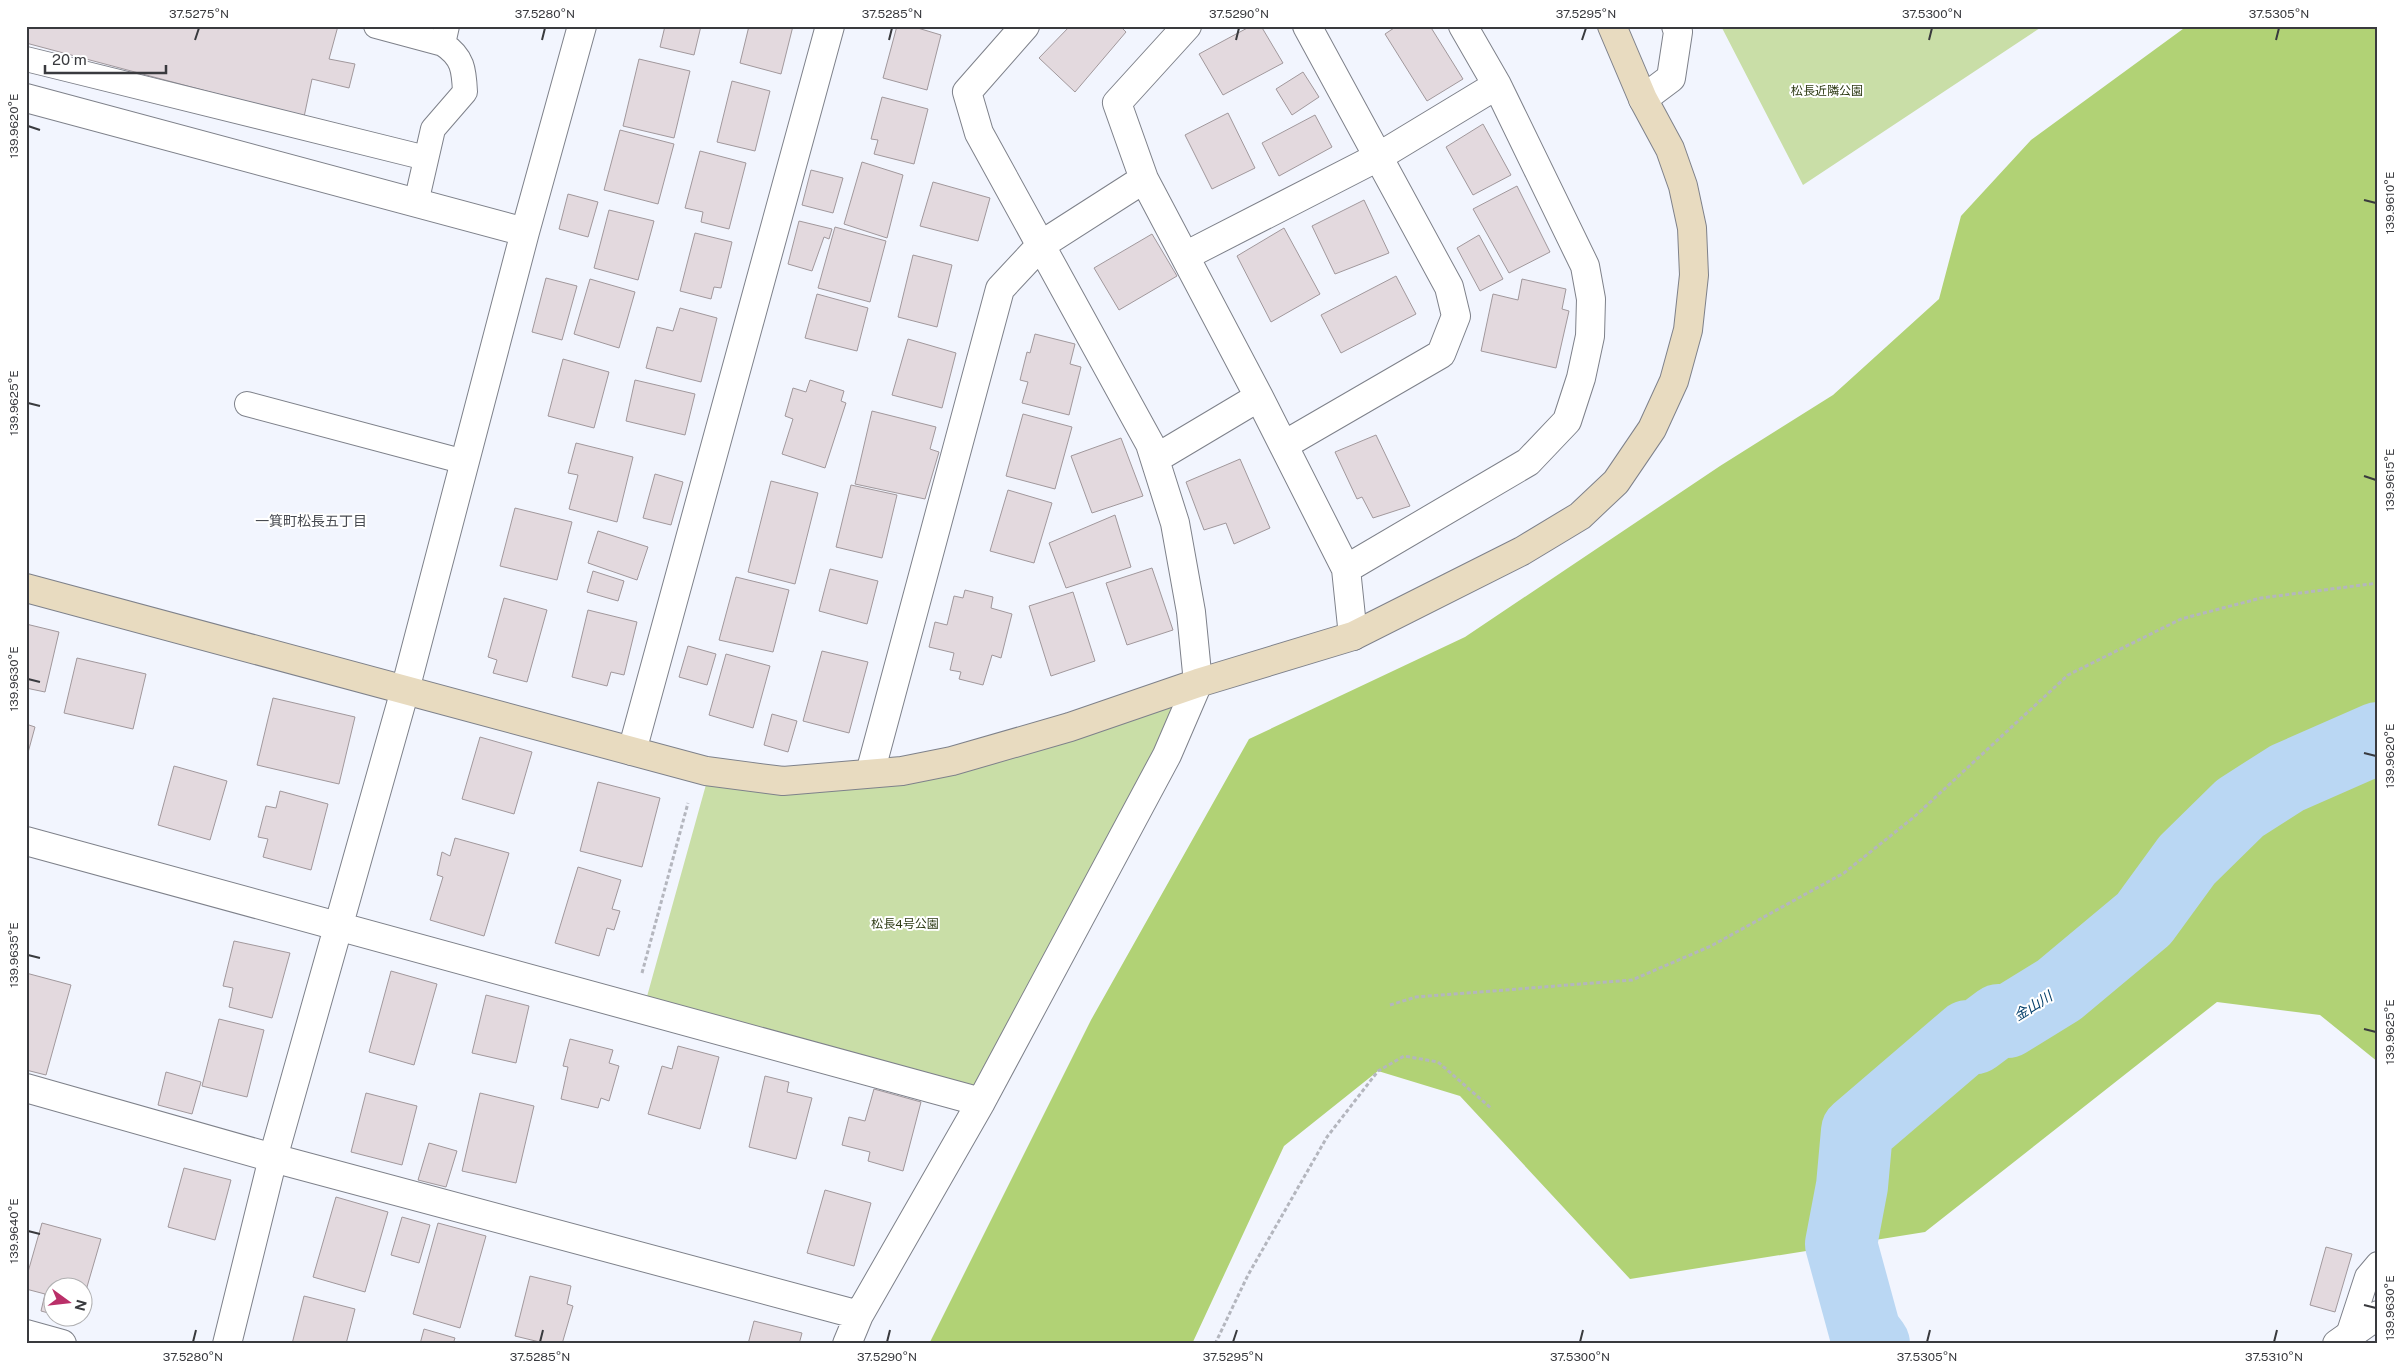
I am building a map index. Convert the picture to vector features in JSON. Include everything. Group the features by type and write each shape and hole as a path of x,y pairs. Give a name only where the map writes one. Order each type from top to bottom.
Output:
{"street":[{"path":"227,1344 273,1158 405,690 525,232 582,26"},
{"path":"632,751 830,26"},
{"path":"846,1344 859,1315 982,1102 1167,756 1198,683 1191,612 1175,523 1150,444 979,133 967,92 1025,26"},
{"path":"1188,26 1117,103 1144,179 1284,445 1346,569 1353,636"},
{"path":"1284,445 1441,354 1456,316 1449,287 1307,26"},
{"path":"1346,569 1528,462 1567,421 1581,378 1590,336 1590,299 1585,266 1497,85 1463,26"},
{"path":"26,588 698,769 783,780 902,771 952,761 1070,727 1198,683 1353,636 1522,551 1580,516 1616,482 1652,429 1674,381 1688,330 1694,275 1692,228 1683,186 1670,149 1644,99 1612,26"},
{"path":"1644,99 1671,78 1678,32 1676,26"},
{"path":"1185,256 1378,157 1497,85"},
{"path":"26,98 525,232"},
{"path":"870,773 1000,289 1041,245 1144,179"},
{"path":"1155,459 1259,397"},
{"path":"26,841 982,1102"},
{"path":"26,1088 273,1158 859,1315"},
{"path":"2343,1340 2378,1315"},
{"path":"26,1334 62,1344"}],"lane":[{"path":"376,26 445,35 464,69 465,92 433,129 416,203"},
{"path":"26,59 426,158"},
{"path":"247,404 465,462"},
{"path":"2343,1340 2367,1277 2378,1264"}],"path":[{"path":"1390,1005 1416,997 1632,980 1710,946 1844,873 1914,817 2068,675 2181,620 2261,598 2378,583"},
{"path":"632,1007 698,769"},
{"path":"1215,1344 1248,1275 1327,1138 1378,1071 1404,1056 1438,1062 1492,1109"}],"green space":[{"name":"松長近隣公園","path":"1721,26 2043,26 1803,185"},
{"path":"2187,26 2378,26 2378,1062 2320,1015 2217,1002 1925,1232 1630,1279 1460,1096 1378,1071 1284,1146 1192,1344 929,1344 1091,1020 1249,739 1465,637 1720,466 1833,395 1939,299 1961,216 2031,140"},
{"name":"松長4号公園","path":"1179,702 976,1090 646,1000 707,781 784,792"}],"building":[{"path":"26,26 338,26 329,59 355,64 349,88 312,79 304,117 26,43"},
{"path":"665,26 701,26 694,55 660,47"},
{"path":"749,26 793,26 781,74 740,63"},
{"path":"897,26 911,26 941,35 927,90 883,78"},
{"path":"1070,26 1120,26 1126,32 1075,92 1039,58"},
{"path":"1251,26 1261,26 1283,63 1223,95 1199,54"},
{"path":"1397,26 1430,26 1463,79 1427,101 1385,34"},
{"path":"639,59 690,71 674,138 623,126"},
{"path":"1303,72 1319,97 1292,115 1276,89"},
{"path":"732,81 770,91 755,151 717,142"},
{"path":"882,97 928,109 914,164 874,154 878,140 871,139"},
{"path":"1228,113 1255,168 1212,189 1185,135"},
{"path":"1315,115 1332,147 1279,176 1262,143"},
{"path":"1483,124 1511,175 1473,195 1446,147"},
{"path":"620,130 674,144 658,204 604,190"},
{"path":"700,151 746,163 729,229 701,222 703,212 685,208"},
{"path":"862,162 903,175 887,238 844,224"},
{"path":"811,170 843,178 833,213 802,205"},
{"path":"933,182 990,198 978,241 920,226"},
{"path":"1517,186 1550,252 1509,273 1473,209"},
{"path":"568,194 598,202 588,237 559,229"},
{"path":"1364,200 1389,253 1335,274 1312,226"},
{"path":"609,210 654,221 638,280 594,268"},
{"path":"799,221 832,229 829,239 824,237 812,271 788,264"},
{"path":"835,227 886,241 870,302 818,288"},
{"path":"1284,228 1320,294 1271,322 1237,256"},
{"path":"695,233 732,242 721,288 714,287 711,299 680,291"},
{"path":"1152,234 1177,276 1119,310 1094,268"},
{"path":"1479,235 1503,279 1480,291 1457,248"},
{"path":"913,255 952,265 937,327 898,317"},
{"path":"1396,276 1416,314 1341,353 1321,315"},
{"path":"546,278 577,286 562,340 532,332"},
{"path":"590,279 635,292 619,348 574,334"},
{"path":"1522,279 1566,289 1562,309 1569,311 1556,368 1481,351 1493,294 1518,300"},
{"path":"817,294 868,308 857,351 805,338"},
{"path":"680,308 717,318 701,382 646,368 657,327 673,331"},
{"path":"1035,334 1075,344 1070,364 1081,367 1069,415 1022,403 1028,382 1020,380 1027,352 1030,353"},
{"path":"908,339 956,353 942,408 892,395"},
{"path":"563,359 609,372 594,428 548,416"},
{"path":"635,380 695,394 685,435 626,421"},
{"path":"810,380 844,391 841,401 846,403 825,468 782,454 793,419 785,416 793,388 806,392"},
{"path":"872,411 936,427 930,449 939,452 925,499 855,484"},
{"path":"1023,414 1072,427 1055,489 1006,476"},
{"path":"1376,435 1410,506 1373,518 1362,497 1357,499 1335,452"},
{"path":"1121,438 1143,496 1092,513 1071,456"},
{"path":"576,443 633,457 617,522 569,509 578,475 568,473"},
{"path":"1240,459 1270,528 1234,544 1226,523 1204,530 1186,482"},
{"path":"655,474 683,482 671,525 643,518"},
{"path":"771,481 818,493 795,584 748,572"},
{"path":"851,485 897,495 882,558 836,547"},
{"path":"1008,490 1052,503 1034,563 990,551"},
{"path":"515,508 572,522 557,580 500,566"},
{"path":"1115,515 1131,567 1066,588 1049,543"},
{"path":"598,531 648,547 637,580 588,563"},
{"path":"1152,568 1173,630 1127,645 1106,583"},
{"path":"830,569 878,581 867,624 819,611"},
{"path":"593,571 624,581 618,601 587,592"},
{"path":"736,577 789,590 773,652 719,640"},
{"path":"965,590 993,597 991,608 1012,614 1001,658 992,655 983,685 959,679 961,672 950,670 954,653 929,647 935,622 947,625 954,596 963,598"},
{"path":"1073,592 1095,661 1051,676 1029,606"},
{"path":"504,598 547,610 527,682 493,673 497,660 488,657"},
{"path":"588,610 637,622 624,675 611,672 607,686 572,677"},
{"path":"26,624 59,632 45,692 26,688"},
{"path":"688,646 716,654 707,685 679,677"},
{"path":"822,651 868,662 849,733 803,721"},
{"path":"726,654 770,666 753,728 709,715"},
{"path":"77,658 146,674 133,729 64,713"},
{"path":"273,698 355,717 339,784 257,765"},
{"path":"772,714 797,721 788,752 764,745"},
{"path":"26,724 35,727 26,760"},
{"path":"480,737 532,752 514,814 462,799"},
{"path":"174,766 227,781 210,840 158,825"},
{"path":"598,782 660,798 642,867 580,851"},
{"path":"280,791 328,804 311,870 263,857 268,839 258,837 266,806 276,808"},
{"path":"455,838 509,853 484,936 430,920 443,877 437,875 442,852 450,856"},
{"path":"578,867 621,880 612,909 620,911 614,930 607,928 599,956 555,943"},
{"path":"234,941 290,953 272,1018 229,1007 233,988 223,986"},
{"path":"391,971 437,984 414,1065 369,1052"},
{"path":"26,973 71,985 46,1075 26,1070"},
{"path":"486,995 529,1006 516,1063 472,1053"},
{"path":"219,1019 264,1030 247,1097 202,1086"},
{"path":"570,1039 613,1050 609,1063 619,1066 609,1101 601,1098 598,1108 561,1099 568,1067 563,1066"},
{"path":"678,1046 719,1057 700,1129 648,1114 662,1066 672,1069"},
{"path":"166,1072 201,1082 192,1114 158,1105"},
{"path":"765,1076 789,1082 787,1092 812,1098 796,1159 749,1147"},
{"path":"874,1089 921,1102 903,1171 868,1161 870,1152 842,1145 849,1117 865,1121"},
{"path":"366,1093 417,1106 402,1165 351,1152"},
{"path":"480,1093 534,1106 516,1183 462,1171"},
{"path":"429,1143 457,1151 446,1187 418,1180"},
{"path":"184,1168 231,1180 215,1240 168,1227"},
{"path":"825,1190 871,1203 854,1266 807,1253"},
{"path":"336,1197 388,1212 365,1292 313,1277"},
{"path":"402,1217 430,1225 419,1263 391,1255"},
{"path":"42,1223 101,1239 90,1278 42,1278 42,1293 26,1289 26,1279"},
{"path":"438,1223 486,1236 460,1328 413,1314"},
{"path":"2326,1247 2352,1254 2335,1312 2310,1305"},
{"path":"530,1276 571,1286 567,1304 573,1306 562,1344 548,1344 515,1336"},
{"path":"304,1296 355,1309 346,1344 292,1344"},
{"path":"754,1321 802,1333 799,1344 748,1344"},
{"path":"424,1329 455,1338 453,1344 420,1344"}],"waterway":[{"name":"金山川","path":"1874,1344 1865,1332 1841,1244 1852,1186 1857,1131 1968,1036 1975,1038 1999,1020 2007,1022 2059,990 2144,919 2187,860 2240,808 2287,778 2378,738"}],"district":[{"name":"一箕町松長五丁目","path":"311,521"}]}
